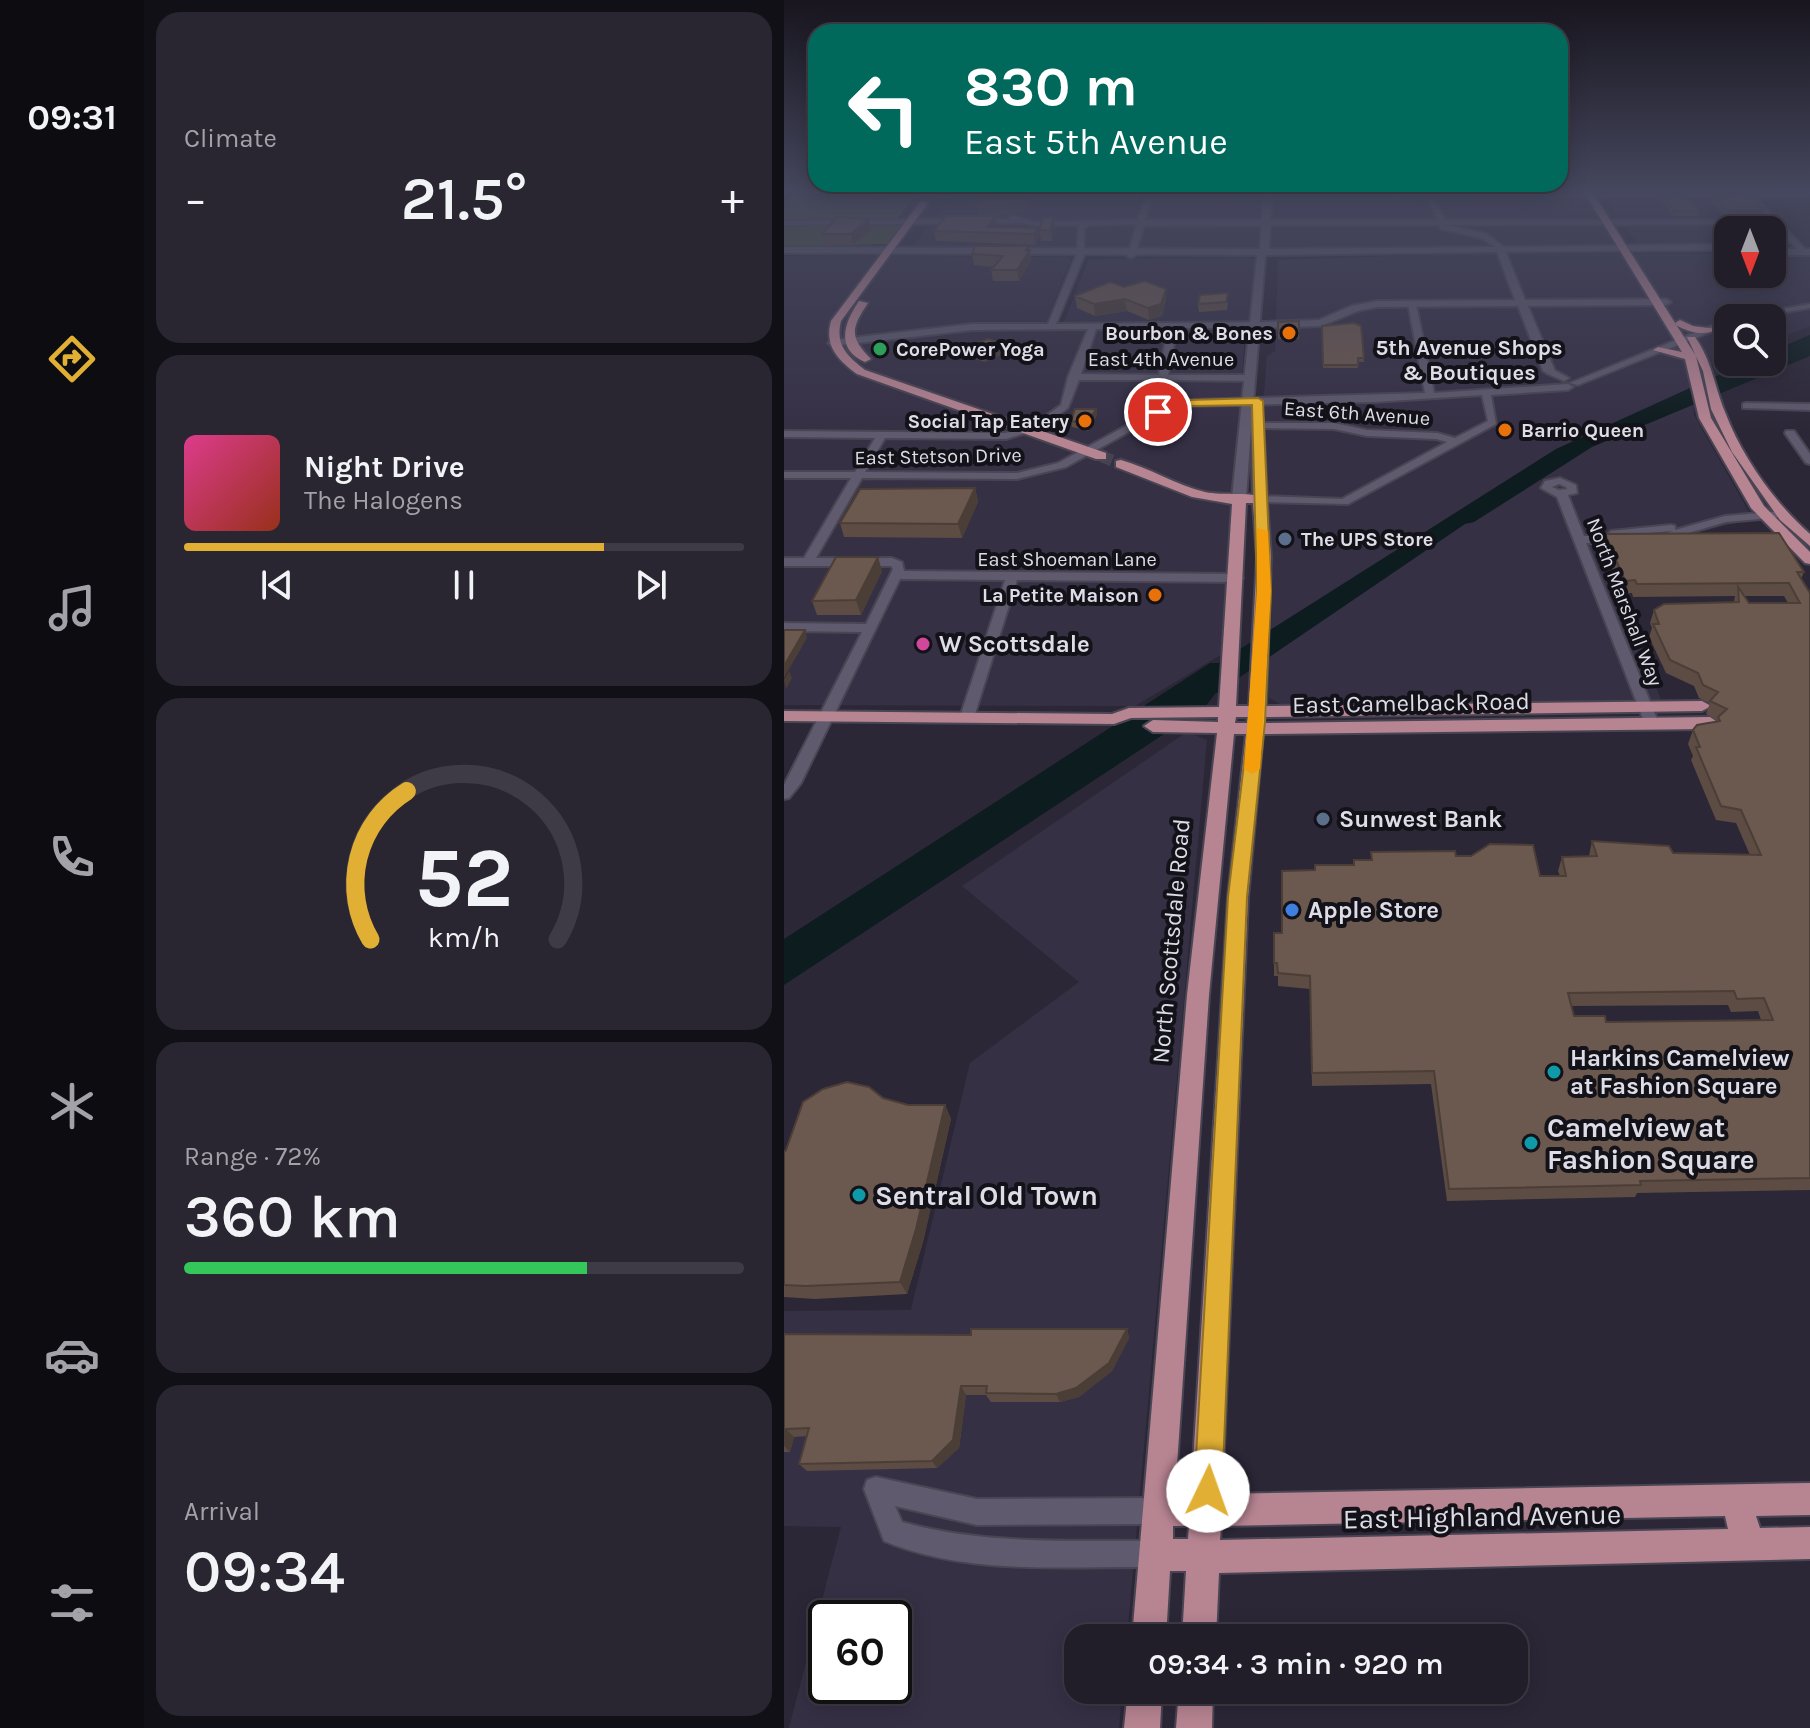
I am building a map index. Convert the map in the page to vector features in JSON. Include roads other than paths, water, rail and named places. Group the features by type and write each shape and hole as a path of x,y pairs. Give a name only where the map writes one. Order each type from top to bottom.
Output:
{"main road":[{"path":"873,271 836,321 832,343 844,359 861,372 1026,430 1100,451"},
{"path":"888,271 851,320 847,341 857,354 878,367 1040,424 1100,451"},
{"name":"North Scottsdale Road","path":"1150,1624 1218,720 1229,688 1239,498 1264,271"},
{"path":"1510,271 1551,378"},
{"path":"1639,271 1653,302 1712,376 1723,422 1770,511 1810,542"},
{"path":"1644,271 1680,323 1698,382 1701,404 1713,433 1810,560"},
{"path":"855,294 860,296 856,306 859,309"},
{"path":"1260,325 1321,323 1360,306 1666,302"},
{"path":"1680,323 1691,329 1712,329"},
{"name":"North Scottsdale Road","path":"1200,1624 1238,897 1257,720 1262,627 1264,557 1257,425 1248,378 1260,325"},
{"path":"1658,350 1690,357"},
{"path":"1127,460 1197,494 1226,500 1260,499"},
{"path":"1237,578 1251,585 1262,627"},
{"name":"East Camelback Road","path":"1257,720 1702,706"},
{"name":"East Camelback Road","path":"784,716 1114,719 1126,725 1218,720 1710,723"},
{"name":"East Highland Avenue","path":"1159,1511 1810,1499"},
{"path":"1736,1500 1748,1544"},
{"name":"East Highland Avenue","path":"1155,1554 1203,1556 1810,1543"},
{"path":"1142,1728 1144,1704"},
{"path":"1194,1728 1195,1704"}],"street":[{"path":"1051,326 1073,271"},
{"path":"1412,304 1430,395"},
{"path":"1786,310 1810,306"},
{"path":"832,343 937,329 1260,325"},
{"path":"1040,424 1062,411 1093,326"},
{"path":"1173,326 1159,395 1172,407 1196,402 1486,394 1539,389 1588,376 1712,329"},
{"name":"East 4th Avenue","path":"1073,377 1248,378"},
{"path":"1539,389 1551,378 1568,381"},
{"path":"1260,499 1344,502 1493,422 1486,394"},
{"path":"1746,406 1810,404"},
{"name":"East Stetson Drive","path":"784,475 1017,476 1053,469 1100,451 1172,407"},
{"path":"982,434 1006,423"},
{"name":"East 6th Avenue","path":"1257,425 1334,426 1367,433 1437,436 1453,441"},
{"path":"784,434 1006,436 1026,430"},
{"path":"1790,433 1806,450 1810,461"},
{"path":"808,562 882,434"},
{"name":"North Marshall Way","path":"1562,495 1652,724"},
{"path":"1578,536 1666,530 1708,514 1770,511"},
{"name":"East Shoeman Lane","path":"784,562 1012,577 1237,578"},
{"path":"784,794 794,783 897,569"},
{"path":"967,717 986,661 992,626 1012,577"},
{"path":"784,627 871,628"},
{"path":"1155,1554 981,1550 910,1538 893,1532 876,1489 977,1512 1159,1511"}],"tunnel":[{"path":"1101,456 1121,464"}],"place":[{"name":"Bourbon & Bones","path":"1289,333"},
{"name":"CorePower Yoga","path":"880,349"},
{"name":"Social Tap Eatery","path":"1085,421"},
{"name":"Barrio Queen","path":"1505,430"},
{"name":"The UPS Store","path":"1285,539"},
{"name":"La Petite Maison","path":"1155,595"},
{"name":"W Scottsdale","path":"923,644"},
{"name":"Sunwest Bank","path":"1323,819"},
{"name":"Apple Store","path":"1292,910"},
{"name":"Harkins Camelview at Fashion Square","path":"1554,1072"},
{"name":"Camelview at Fashion Square","path":"1531,1143"},
{"name":"Sentral Old Town","path":"859,1195"}],"district":[{"name":"5th Avenue Shops & Boutiques","path":"1469,360"}]}
